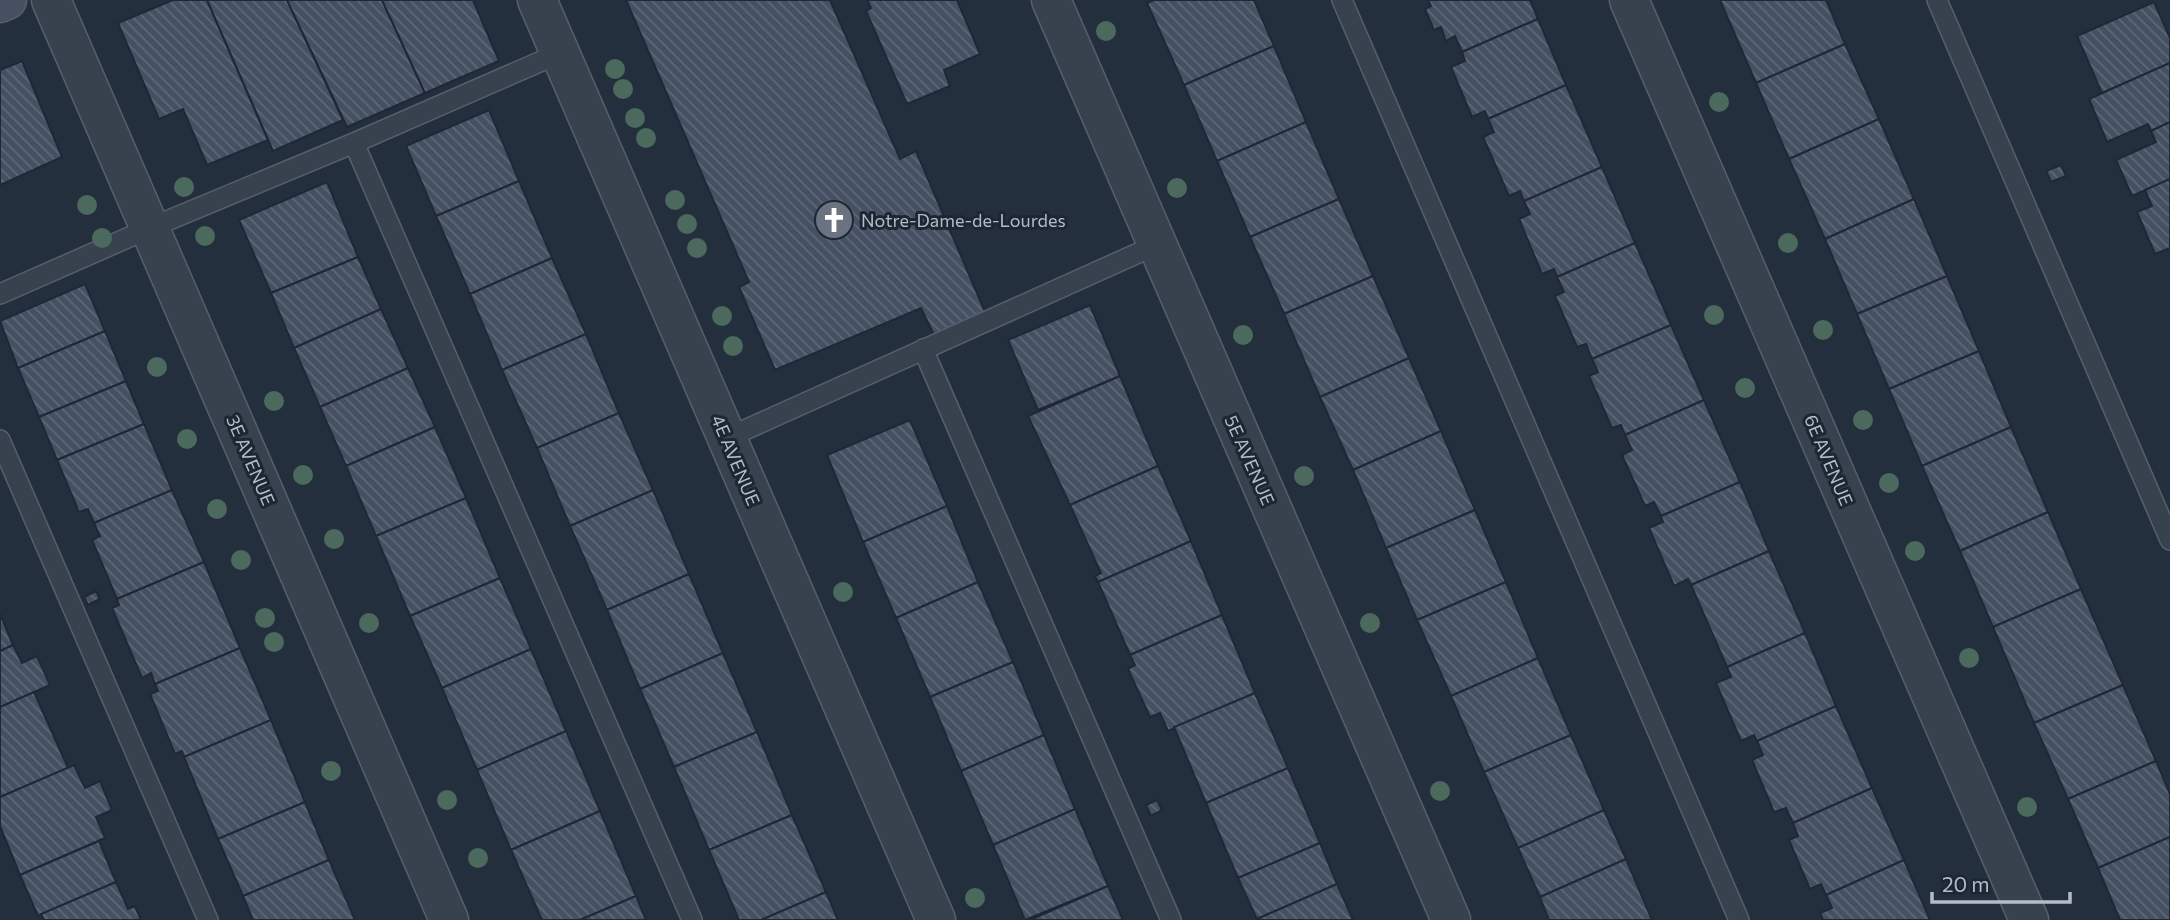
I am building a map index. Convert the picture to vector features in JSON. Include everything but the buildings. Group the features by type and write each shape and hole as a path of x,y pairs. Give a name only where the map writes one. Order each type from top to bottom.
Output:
{"street":[{"path":"0,3 7,0"},
{"name":"3E AVENUE","path":"51,0 449,920"},
{"name":"4E AVENUE","path":"537,0 936,920"},
{"name":"5E AVENUE","path":"1051,0 1451,920"},
{"name":"6E AVENUE","path":"1629,0 2029,920"}],"lane":[{"path":"1342,0 1740,920"},
{"path":"1937,0 2170,540"},
{"path":"0,294 560,52"},
{"path":"354,143 692,920"},
{"path":"727,438 1156,245"},
{"path":"923,349 1171,920"},
{"path":"0,439 208,920"}],"place":[{"name":"Notre-Dame-de-Lourdes","path":"834,220"}]}
